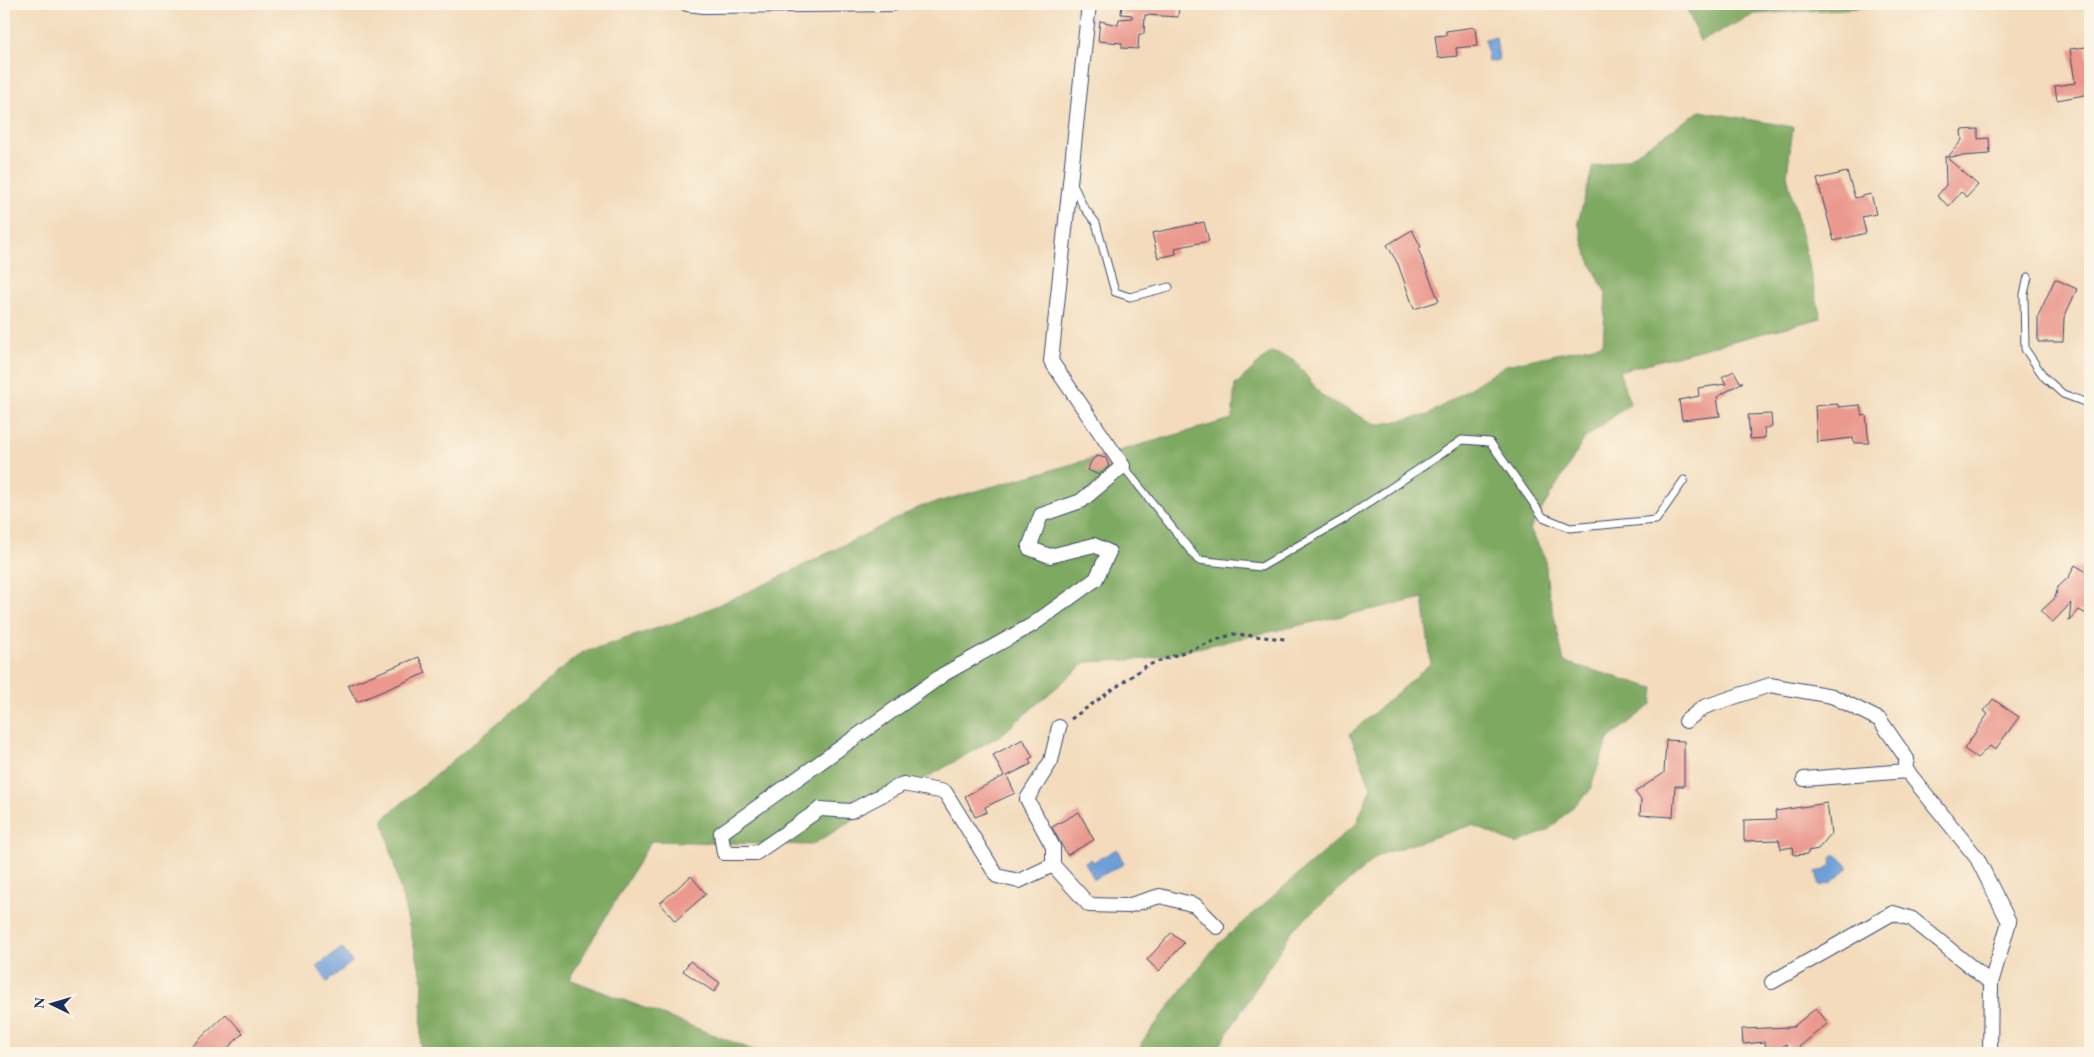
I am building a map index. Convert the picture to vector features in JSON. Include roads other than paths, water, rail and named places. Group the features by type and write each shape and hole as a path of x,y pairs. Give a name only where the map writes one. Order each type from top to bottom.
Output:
{"street":[{"path":"687,4 723,6 893,4"},
{"path":"1054,865 1019,881 997,876 945,792 903,784 851,811 820,809 756,853 724,853 720,833 944,674 1032,625 1096,579 1109,552 1094,545 1050,556 1030,548 1041,515 1080,502 1123,466 1051,361 1088,4"},
{"path":"1686,721 1704,707 1770,685 1832,696 1880,720 1907,759 1904,772"},
{"path":"1059,727 1051,761 1028,799 1053,848 1054,865 1089,905 1127,906 1160,896 1195,905 1216,927"},
{"path":"1804,779 1907,771 1978,858 2009,922 1991,983 1990,1053"},
{"path":"1772,982 1893,912 1912,919 1991,983"}],"lane":[{"path":"1069,176 1083,206 1096,222 1115,292 1130,297 1170,287"},
{"path":"2028,276 2024,315 2025,349 2044,377 2063,394 2090,404"},
{"path":"1123,466 1198,560 1261,567 1346,518 1462,440 1490,442 1543,517 1570,528 1656,520 1684,480"}],"water":[{"path":"1496,37 1499,60 1488,62 1485,39"},
{"path":"1117,849 1124,864 1094,879 1085,862 1091,859 1093,862"},
{"path":"1834,855 1839,857 1849,867 1831,883 1820,886 1816,872 1825,870 1832,864 1831,859"},
{"path":"342,948 352,962 327,982 317,966"}]}
